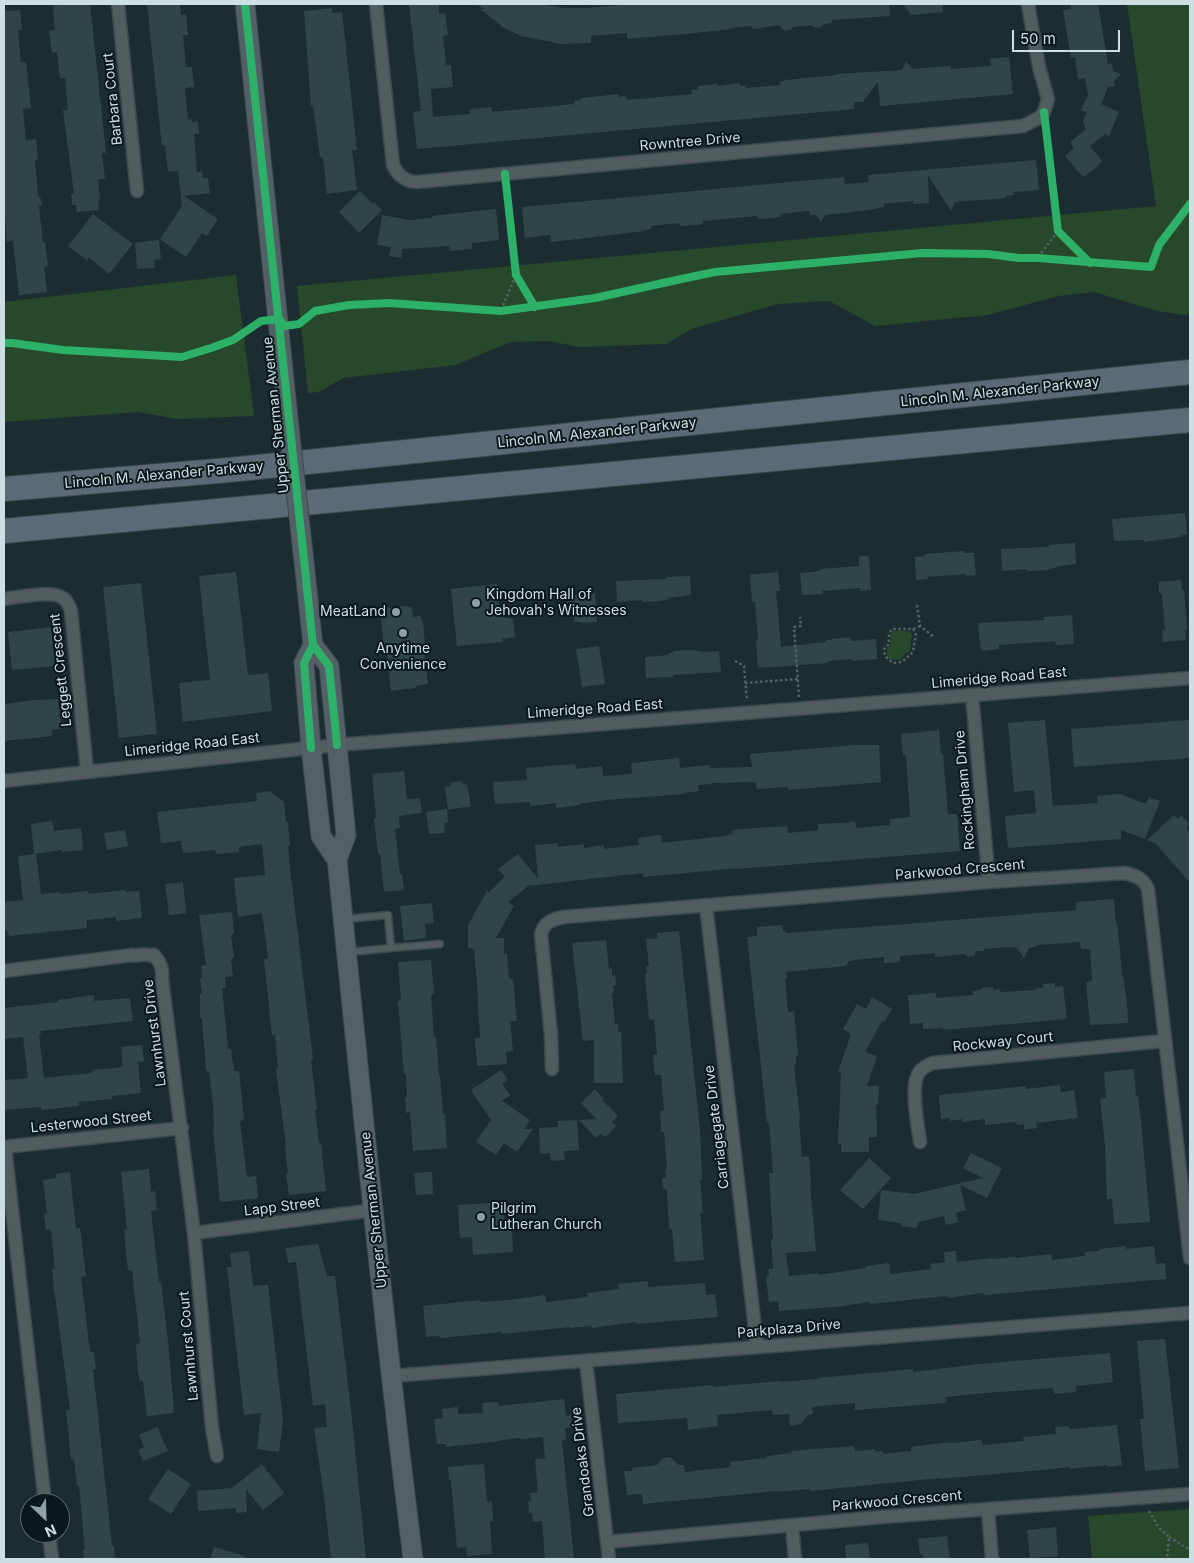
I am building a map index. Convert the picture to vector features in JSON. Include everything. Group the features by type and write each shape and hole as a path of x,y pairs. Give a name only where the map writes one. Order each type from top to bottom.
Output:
{"highway":[{"path":"1148,376 1190,361"},
{"name":"Lincoln M. Alexander Parkway","path":"4,489 229,470 1190,372"},
{"path":"4,531 1190,420"}],"main road":[{"name":"Upper Sherman Avenue","path":"245,4 289,428 314,644 329,666 346,835 337,860 375,1210 390,1376 413,1559"},
{"name":"Upper Sherman Avenue","path":"314,644 304,664 311,748 321,836 337,860"}],"street":[{"name":"Barbara Court","path":"118,4 138,190"},
{"name":"Rowntree Drive","path":"376,4 393,165 404,179 412,182 1023,126 1039,118 1044,112"},
{"path":"1028,4 1039,68 1048,99 1044,112"},
{"name":"Leggett Crescent","path":"4,599 51,594 63,598 69,605 87,771"},
{"name":"Limeridge Road East","path":"4,781 337,745 1190,678"},
{"name":"Rockingham Drive","path":"972,695 989,882"},
{"name":"Parkwood Crescent","path":"552,1069 551,1035 541,934 542,928 553,919 989,882 1133,874 1144,882 1148,889 1190,1258"},
{"name":"Carriagegate Drive","path":"706,905 757,1346"},
{"name":"Lawnhurst Drive","path":"4,971 136,956 147,953 152,956 154,955 159,960 163,970 162,979 182,1128 191,1222 194,1233"},
{"name":"Rockway Court","path":"920,1142 914,1085 919,1072 925,1067 933,1064 1164,1041"},
{"name":"Lesterwood Street","path":"6,1147 182,1128"},
{"path":"6,1147 44,1493"},
{"name":"Lapp Street","path":"194,1233 375,1210"},
{"name":"Lawnhurst Court","path":"194,1233 212,1428 217,1456"},
{"name":"Parkplaza Drive","path":"390,1376 1190,1313"},
{"name":"Grandoaks Drive","path":"586,1362 609,1559"},
{"name":"Parkwood Crescent","path":"607,1542 988,1509 1190,1494"},
{"path":"988,1509 992,1559"},
{"path":"792,1526 795,1559"},
{"path":"50,1543 52,1559"}],"lane":[{"path":"343,920 388,915 391,948"},
{"path":"347,952 440,944"}],"path":[{"path":"1044,112 1058,231 1090,263"},
{"path":"505,174 516,275 535,307"},
{"path":"1038,258 1058,231"},
{"path":"4,343 63,350 182,357 233,340 261,321 279,319 284,326 299,324 315,311 348,305 389,303 500,311 595,298 716,272 922,254 988,254 1098,264"},
{"path":"500,311 516,275"},
{"path":"917,605 920,626 934,637"},
{"path":"800,617 801,626 794,627 800,708"},
{"path":"913,629 916,633 913,652 902,662 892,663 885,656 884,650 889,644 889,634 892,629 913,629 920,626"},
{"path":"735,661 744,666 748,713"},
{"path":"745,682 798,679"},
{"path":"1144,1498 1159,1528 1190,1550"},
{"path":"1167,1559 1169,1536"}],"green space":[{"path":"1127,4 1190,4 1190,314 1184,315 1157,311 1094,292 1058,296 988,315 875,326 829,301 777,304 692,329 666,344 580,347 548,341 510,342 456,365 343,378 319,392 308,393 297,286 1156,206"},
{"path":"236,275 254,416 178,419 138,412 4,422 4,302"},
{"path":"893,631 908,631 912,634 910,651 900,660 890,659 887,655"},
{"path":"1190,1509 1190,1559 1092,1559 1088,1516"}],"building":[{"path":"90,4 106,153 102,153 105,179 98,179 99,210 77,212 76,205 72,205 71,194 74,194 63,110 68,110 65,78 60,78 57,52 52,53 49,31 55,30 53,6"},
{"path":"147,4 180,4 181,15 186,14 188,35 183,35 186,67 192,67 194,87 185,88 188,120 192,119 192,122 198,121 199,134 194,134 197,172 202,171 203,178 208,178 210,193 184,196 218,219 207,236 202,233 186,257 160,239 182,206 178,171 168,172 165,145 162,146"},
{"path":"409,4 439,4 439,14 445,13 448,35 443,36 446,65 451,65 453,87 431,89 433,117 470,114 469,109 491,107 492,112 574,104 574,101 581,100 581,98 619,94 619,97 626,96 627,100 692,94 691,90 698,89 698,86 718,84 718,86 740,83 740,86 746,85 746,88 780,85 779,82 786,80 837,74 902,70 906,61 912,69 951,66 951,69 991,66 990,59 1009,57 1013,94 880,106 878,82 863,102 854,102 854,109 417,149 413,112 421,111"},
{"path":"476,4 540,4 564,8 587,8 632,4 889,4 890,16 832,20 832,23 824,24 821,27 815,28 811,25 793,27 791,30 785,31 779,25 753,29 751,26 627,39 627,33 591,36 591,43 561,44 521,36 500,26 480,9 484,9"},
{"path":"903,4 942,4 943,12 911,15"},
{"path":"1070,4 1098,4 1108,64 1112,63 1113,71 1121,74 1114,81 1115,86 1108,87 1101,104 1119,112 1109,136 1105,134 1090,146 1102,161 1083,177 1065,156 1074,148 1070,142 1086,129 1083,121 1087,112 1081,110 1088,95 1085,78 1078,79 1075,57 1071,58 1063,10 1071,9"},
{"path":"332,8 332,13 342,12 357,150 352,150 357,190 327,194 323,157 320,157 313,106 311,106 304,11"},
{"path":"20,10 22,30 18,30 21,62 26,62 31,108 23,109 26,140 36,139 38,159 35,160 38,196 41,199 42,205 39,206 48,266 44,267 47,292 19,295 13,241 7,242 4,201 4,11"},
{"path":"1036,160 1039,190 1013,192 1014,195 1006,196 1006,198 955,202 951,211 928,175 929,203 913,204 913,201 884,204 884,207 877,209 825,215 821,222 816,215 810,215 809,211 780,214 781,217 758,219 757,216 702,221 703,224 696,225 680,226 679,223 651,226 651,229 644,231 551,242 550,235 525,238 522,207 844,177 845,184 869,182 868,175"},
{"path":"360,191 382,210 359,233 339,212"},
{"path":"496,209 499,240 472,243 472,249 450,251 449,246 402,249 401,258 389,256 391,247 377,245 382,215 410,220"},
{"path":"93,214 133,244 109,274 89,257 87,260 68,246"},
{"path":"159,240 161,259 154,260 155,268 137,269 135,243"},
{"path":"1185,513 1187,535 1182,535 1182,537 1144,542 1143,540 1114,541 1112,519"},
{"path":"1075,543 1076,564 1059,566 1048,570 1002,571 1001,549 1049,547 1049,545"},
{"path":"964,551 964,553 974,553 976,575 927,577 928,579 916,580 915,557 925,556 925,554"},
{"path":"859,556 869,556 871,590 860,591 860,588 822,591 823,594 802,595 800,573 820,571 820,569 859,566"},
{"path":"236,572 248,675 268,673 272,711 183,722 179,683 210,680 199,576"},
{"path":"778,572 780,591 776,591 781,647 851,637 851,641 876,639 877,659 852,661 852,659 828,661 829,663 758,668 755,602 752,602 750,575"},
{"path":"690,576 691,595 667,598 668,600 663,601 617,602 616,581"},
{"path":"1181,580 1182,590 1184,590 1186,640 1163,642 1162,630 1165,630 1159,582"},
{"path":"141,583 157,734 119,738 103,587"},
{"name":"Kingdom Hall of Jehovah's Witnesses","path":"497,584 500,617 513,619 515,637 502,639 503,642 457,646 451,589"},
{"path":"595,593 597,622 574,622 573,608 567,608 567,595"},
{"path":"407,606 412,608 413,617 420,616 423,622 425,644 423,644 428,684 415,686 416,688 391,691 380,609"},
{"path":"1072,615 1074,644 1056,645 1055,641 999,645 999,649 981,651 978,623 1044,620 1044,617"},
{"path":"51,627 55,666 12,670 8,632"},
{"path":"599,646 605,684 582,687 576,649"},
{"path":"690,650 704,652 719,651 721,672 646,678 645,657 669,655 669,653 674,651"},
{"path":"58,699 61,729 52,730 52,736 4,741 4,704"},
{"path":"1045,720 1053,806 1098,803 1097,796 1120,794 1146,804 1149,797 1160,801 1145,839 1121,830 1121,839 1008,848 1005,816 1036,813 1034,790 1014,792 1008,723"},
{"path":"1189,720 1190,758 1074,767 1071,729"},
{"path":"939,730 948,814 957,814 960,851 643,877 643,873 528,886 508,902 514,906 496,938 504,938 504,954 507,954 509,979 513,979 517,1021 510,1021 513,1051 506,1052 507,1064 477,1066 475,1038 480,1038 477,985 474,949 468,948 468,925 487,891 489,892 505,877 498,869 518,854 538,879 535,845 557,843 558,847 584,844 584,848 604,845 604,849 639,845 638,838 661,835 662,843 724,836 732,834 732,830 743,829 787,826 788,833 818,830 818,824 855,822 856,828 890,825 890,819 910,817 906,755 903,755 901,734"},
{"path":"855,745 879,745 881,782 788,790 788,787 757,789 756,782 712,783 698,785 699,791 683,794 606,800 556,808 556,803 530,806 530,802 495,804 493,782 527,780 526,768 575,764 576,769 602,766 603,776 632,774 631,763 679,758 680,768 710,765 710,768 752,767 750,754"},
{"path":"404,771 407,799 420,798 422,813 399,816 400,828 395,829 400,874 402,874 404,890 384,892 374,819 376,818 372,774"},
{"path":"462,781 463,785 467,784 471,806 448,810 445,787 451,786 450,783"},
{"path":"270,791 284,802 286,822 288,822 291,877 313,1059 311,1060 317,1110 315,1110 319,1143 321,1143 326,1191 289,1195 286,1173 288,1173 286,1146 276,1069 278,1069 275,1035 272,1035 264,959 268,958 262,913 238,917 234,878 265,875 262,844 239,847 239,852 216,854 215,850 183,853 181,841 161,843 157,812 257,801 256,793"},
{"path":"447,809 448,822 444,823 445,833 429,834 426,812"},
{"path":"1174,815 1178,819 1181,815 1190,824 1186,828 1190,833 1190,883 1156,844 1147,840"},
{"path":"52,821 54,831 81,828 83,850 62,852 62,850 34,854 31,824"},
{"path":"125,830 128,846 107,850 104,833"},
{"path":"36,854 41,894 88,891 88,894 125,890 126,892 139,891 142,918 116,921 116,917 87,920 87,928 9,936 8,931 4,931 4,902 23,900 18,856"},
{"path":"183,882 186,913 169,915 165,884"},
{"path":"1114,899 1128,1023 1090,1025 1086,982 1092,981 1090,949 1081,949 1080,942 1036,945 1036,947 1029,948 1024,958 1017,948 1012,947 984,949 984,951 976,951 974,956 968,957 965,954 935,957 935,953 900,956 900,962 884,963 884,957 853,960 849,961 846,966 786,972 788,1012 794,1011 798,1056 796,1056 796,1064 794,1064 802,1157 809,1156 816,1251 786,1253 789,1276 818,1273 818,1275 889,1263 890,1274 931,1269 930,1264 945,1262 944,1252 956,1251 957,1262 1051,1254 1052,1260 1085,1256 1085,1252 1099,1251 1099,1249 1126,1246 1126,1249 1154,1246 1156,1264 1165,1263 1166,1279 984,1295 983,1293 948,1298 947,1296 869,1304 869,1302 836,1307 779,1311 778,1301 769,1302 766,1277 769,1276 768,1269 773,1269 769,1173 773,1173 769,1122 767,1122 747,937 757,936 757,927 782,925 783,931 786,933 906,924 1076,910 1076,902"},
{"path":"432,903 434,923 425,924 426,938 404,941 400,906"},
{"path":"232,912 234,934 231,935 234,958 231,959 233,976 225,977 226,988 222,988 228,1049 231,1049 234,1071 239,1071 244,1120 240,1121 247,1177 256,1176 258,1198 220,1202 213,1127 213,1105 209,1071 206,1071 202,1018 200,1018 200,994 202,993 201,966 206,965 199,915"},
{"path":"679,931 700,1130 702,1180 700,1180 703,1213 700,1213 704,1260 675,1262 672,1229 669,1229 667,1189 663,1189 662,1178 666,1178 665,1169 667,1169 664,1132 661,1132 660,1111 664,1110 661,1075 655,1075 653,1055 657,1054 654,1019 649,1020 645,974 647,974 646,966 649,966 646,939 657,938 657,933"},
{"path":"606,940 609,969 612,968 612,975 615,975 616,985 613,986 614,993 612,993 615,1024 618,1024 618,1032 621,1031 623,1083 594,1083 594,1040 583,1041 572,943"},
{"path":"431,960 434,994 431,995 434,1037 436,1037 447,1148 413,1151 410,1112 406,1113 406,1074 404,1074 398,1001 401,1001 398,962"},
{"path":"1055,983 1055,987 1063,986 1067,1019 943,1030 943,1028 923,1029 923,1023 910,1024 908,995 936,993 936,998 973,995 973,991 993,987 993,990 1000,989 1000,992 1036,990 1036,988 1043,988 1043,984"},
{"path":"94,995 94,1001 130,998 133,1021 40,1031 44,1078 92,1073 92,1070 123,1067 121,1047 142,1045 144,1061 138,1062 141,1093 112,1096 112,1099 79,1102 79,1106 41,1110 41,1107 4,1110 4,1080 28,1078 23,1037 4,1039 4,1008 58,1002 58,1000"},
{"path":"872,997 892,1009 884,1022 882,1021 865,1052 877,1056 867,1086 879,1086 878,1105 876,1105 877,1137 869,1137 869,1152 841,1152 841,1144 838,1144 841,1073 838,1072 851,1034 843,1029 857,1004 866,1009"},
{"path":"1134,1069 1136,1096 1138,1096 1141,1121 1150,1222 1114,1224 1112,1199 1107,1199 1105,1146 1100,1099 1106,1098 1104,1072"},
{"path":"501,1070 508,1080 502,1084 510,1095 502,1101 530,1120 524,1129 533,1129 517,1152 504,1143 496,1155 476,1142 491,1120 471,1090"},
{"path":"1060,1085 1061,1092 1074,1090 1078,1118 1036,1123 1037,1128 1024,1130 1024,1124 1017,1125 1016,1122 985,1125 985,1119 962,1122 962,1119 950,1121 949,1118 941,1119 939,1095 1026,1086 1026,1089"},
{"path":"595,1089 604,1099 602,1100 618,1116 612,1122 616,1126 605,1137 601,1133 596,1138 579,1120 596,1119 581,1103"},
{"path":"577,1120 579,1150 564,1151 565,1160 551,1161 550,1153 540,1154 539,1128 558,1127 558,1121"},
{"path":"971,1153 1002,1168 987,1198 960,1185 966,1210 956,1213 958,1222 946,1225 944,1216 918,1222 917,1228 901,1226 901,1223 878,1220 881,1190 914,1194 983,1178 963,1168"},
{"path":"869,1158 891,1178 863,1209 840,1190"},
{"path":"149,1169 151,1192 155,1191 157,1210 151,1211 168,1341 174,1413 147,1416 143,1381 140,1381 138,1372 136,1344 140,1343 132,1270 128,1270 126,1252 124,1230 127,1230 121,1172"},
{"path":"70,1172 76,1229 80,1228 86,1276 81,1277 90,1352 94,1352 96,1369 93,1369 115,1559 84,1559 83,1549 85,1549 79,1486 77,1486 74,1459 71,1460 66,1410 70,1410 52,1269 55,1269 51,1229 46,1230 44,1214 47,1214 43,1180 56,1178 56,1174"},
{"path":"432,1172 433,1194 416,1195 414,1173"},
{"name":"Pilgrim Lutheran Church","path":"503,1202 505,1230 512,1229 513,1252 473,1255 472,1237 460,1238 458,1205"},
{"path":"318,1244 327,1276 335,1276 366,1559 331,1559 314,1428 327,1427 325,1404 313,1406 296,1262 288,1263 286,1248"},
{"path":"249,1251 253,1285 268,1285 283,1421 279,1452 257,1449 261,1413 244,1415 227,1267 232,1267 230,1253"},
{"path":"648,1281 648,1287 705,1283 706,1295 715,1294 718,1317 637,1324 636,1322 592,1328 591,1326 570,1327 502,1334 502,1332 440,1338 440,1336 426,1337 423,1306 480,1300 480,1302 508,1300 545,1295 546,1302 588,1297 587,1293 619,1289 618,1284"},
{"path":"1165,1339 1179,1468 1145,1471 1140,1419 1144,1419 1137,1341"},
{"path":"1110,1353 1113,1382 1076,1386 1076,1392 1054,1394 1053,1388 985,1393 946,1397 946,1403 855,1410 855,1403 812,1407 813,1414 808,1415 801,1424 790,1426 789,1414 773,1415 772,1410 717,1415 718,1426 688,1430 687,1418 618,1423 616,1394 713,1385 713,1387 818,1379 913,1369 913,1372 979,1364"},
{"path":"564,1399 566,1416 571,1415 572,1427 565,1428 566,1440 562,1440 574,1559 545,1559 542,1521 533,1522 532,1513 529,1513 528,1501 531,1501 530,1493 538,1492 535,1459 545,1458 543,1437 446,1447 446,1444 437,1444 434,1419 443,1418 442,1409 458,1407 458,1414 483,1413 482,1403 498,1402 499,1406"},
{"path":"1117,1425 1122,1465 1107,1467 1107,1465 1070,1469 1070,1467 643,1504 642,1494 627,1495 624,1471 632,1471 632,1468 657,1465 663,1458 670,1457 679,1465 684,1465 685,1472 731,1467 730,1462 767,1458 767,1456 792,1453 791,1451 854,1446 855,1451 875,1449 875,1452 883,1451 883,1454 911,1451 911,1447 950,1442 981,1440 983,1445 1024,1441 1023,1437 1056,1434 1055,1427 1069,1426 1069,1429"},
{"path":"157,1427 168,1451 143,1461 138,1450 144,1447 139,1435"},
{"path":"262,1464 284,1493 263,1510 246,1489 247,1512 236,1513 236,1508 198,1511 197,1491 232,1488"},
{"path":"484,1464 487,1502 492,1501 493,1521 490,1521 492,1554 467,1556 466,1547 457,1548 451,1480 449,1480 448,1467"},
{"path":"168,1469 191,1484 171,1514 148,1499"},
{"path":"1056,1527 1058,1556 1030,1558 1027,1530"},
{"path":"947,1536 950,1559 923,1559 923,1554 920,1555 918,1539"},
{"path":"868,1543 870,1559 846,1559 845,1545"},
{"path":"214,1547 245,1556 245,1559 210,1559"}],"cycle path":[{"path":"245,4 313,645 329,666 337,745"},
{"path":"1044,112 1058,231 1090,263"},
{"path":"505,174 516,275 535,307"},
{"path":"4,343 63,350 182,357 233,340 261,321 279,319 284,326 299,324 315,311 349,305 389,303 501,311 595,298 715,272 922,253 988,254 1019,258 1151,267 1159,245 1190,204"},
{"path":"311,748 304,663 313,645"}],"place":[{"name":"Kingdom Hall of Jehovah's Witnesses","path":"476,603"},
{"name":"MeatLand","path":"396,612"},
{"name":"Anytime Convenience","path":"403,633"},
{"name":"Pilgrim Lutheran Church","path":"481,1217"}]}
